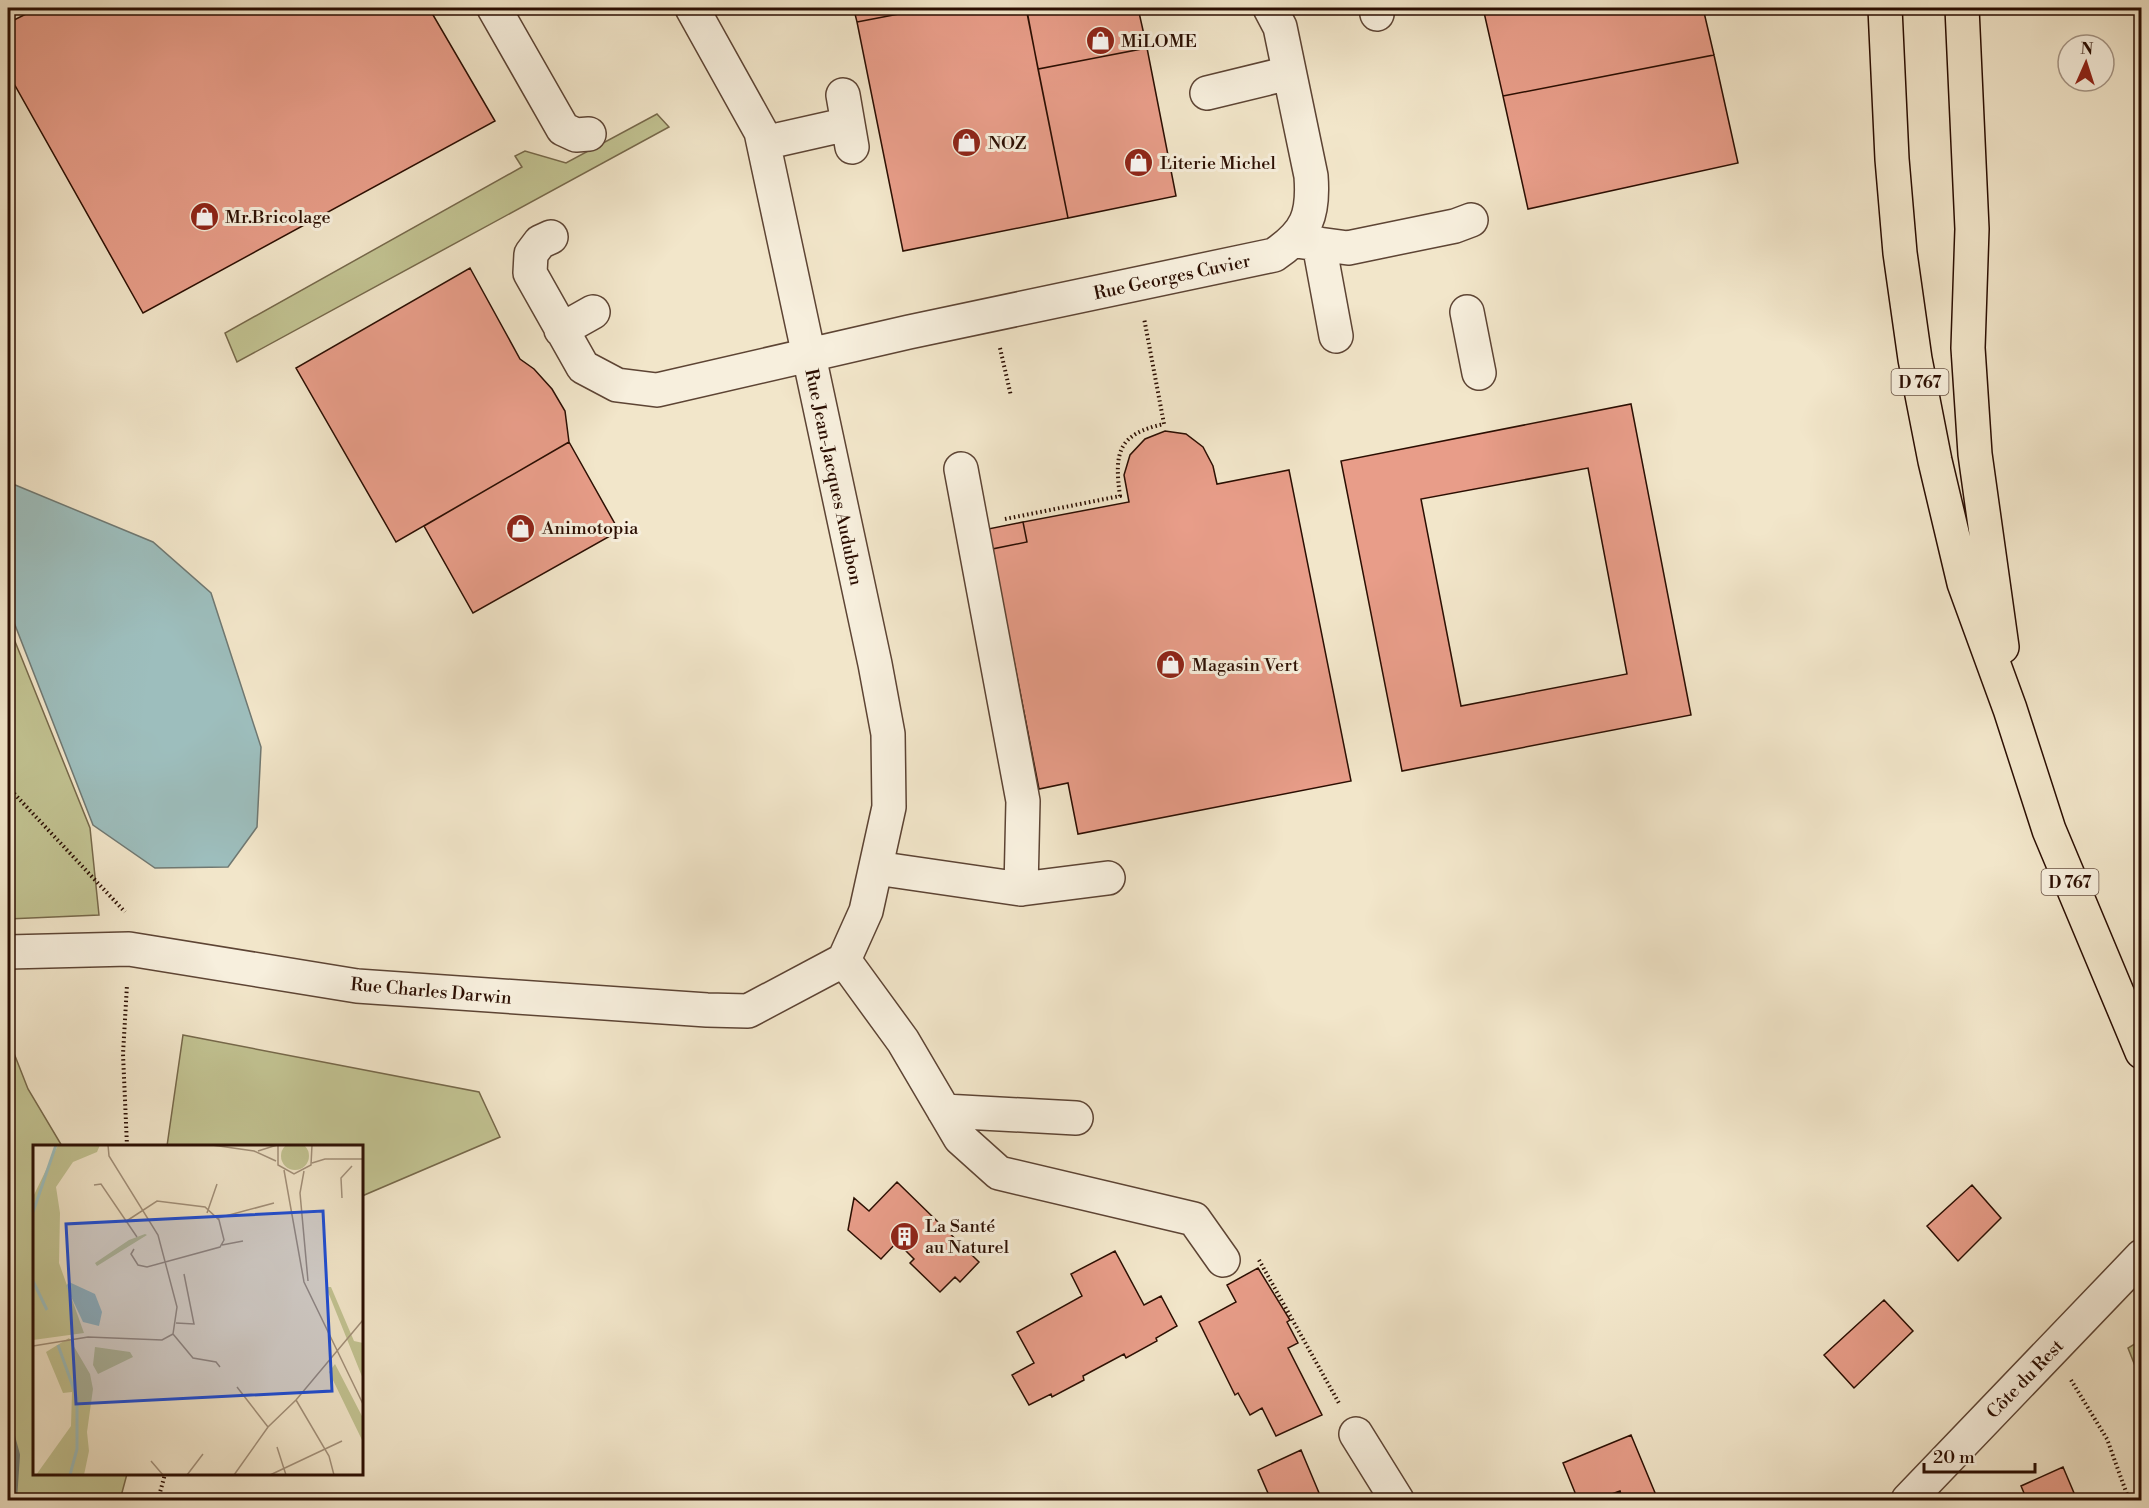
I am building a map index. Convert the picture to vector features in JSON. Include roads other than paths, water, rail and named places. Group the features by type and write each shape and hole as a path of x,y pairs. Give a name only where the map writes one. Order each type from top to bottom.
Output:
{"main road":[{"name":"D 767","path":"1885,8 1899,242 1915,359 1935,461 1964,583 2010,709 2049,830 2142,1052"},
{"name":"D 767","path":"1962,8 1972,229 1968,348 1975,454 2010,709"}],"street":[{"path":"495,8 537,62 563,129 576,135 589,134"},
{"name":"Rue Jean-Jacques Audubon","path":"692,8 761,132 764,143 888,734 889,807 866,910 844,960"},
{"path":"1280,9 1280,27 1311,176 1313,200 1307,221 1307,243 1336,336"},
{"path":"1207,93 1289,73"},
{"path":"764,143 848,122"},
{"path":"1307,243 1348,248 1415,220 1455,226 1471,220"},
{"name":"Rue Georges Cuvier","path":"551,237 540,242 531,254 530,273 583,367 617,385 657,390 808,355 1275,255 1307,243"},
{"path":"561,330 593,312"},
{"path":"1467,312 1479,373"},
{"path":"961,469 982,648 1023,801 1021,889"},
{"path":"876,868 1021,889 1108,878"},
{"name":"Rue Charles Darwin","path":"8,952 129,949 357,986 748,1011 844,960"},
{"path":"844,960 903,1041 960,1138 999,1173 1194,1219 1223,1260"},
{"path":"944,1111 1076,1118"},
{"name":"Côte du Rest","path":"1908,1500 2132,1268"},
{"path":"1356,1434 1397,1500"}],"water":[{"path":"8,482 153,542 211,593 261,747 257,827 228,867 155,868 93,825 8,607"}],"waterway":[{"path":"8,1429 15,1455 12,1500"}],"place":[{"name":"MiLOME","path":"1100,41"},
{"name":"NOZ","path":"967,143"},
{"name":"Literie Michel","path":"1139,163"},
{"name":"Mr.Bricolage","path":"204,217"},
{"name":"Animotopia","path":"521,528"},
{"name":"Magasin Vert","path":"1171,665"},
{"name":"La Santé au Naturel","path":"904,1236"}]}
